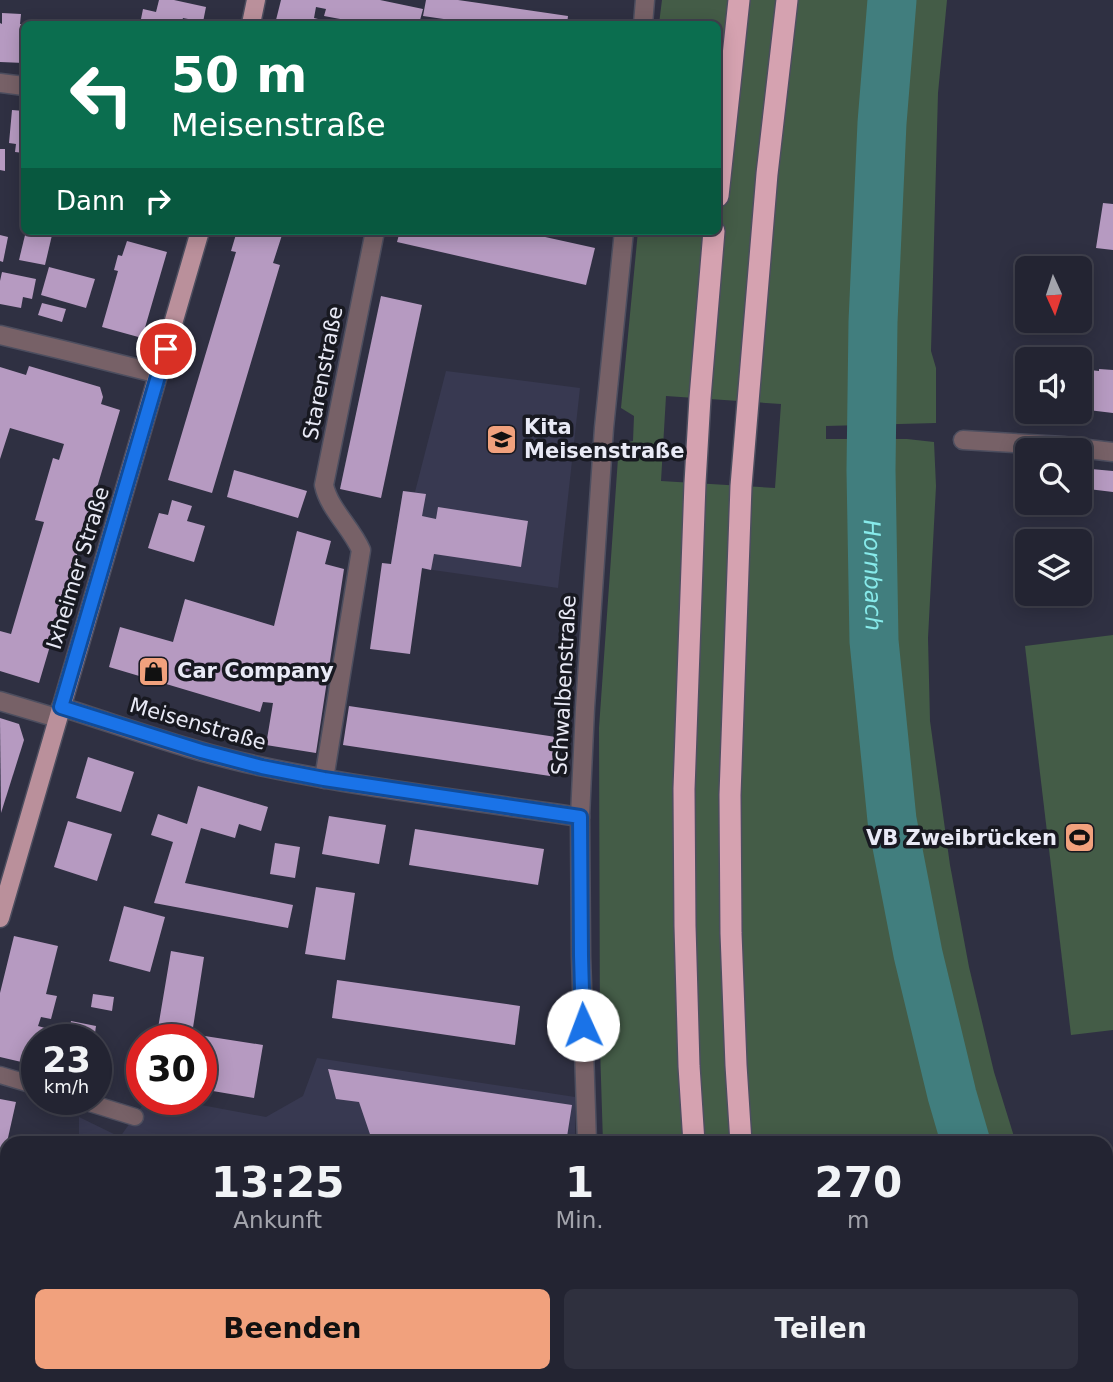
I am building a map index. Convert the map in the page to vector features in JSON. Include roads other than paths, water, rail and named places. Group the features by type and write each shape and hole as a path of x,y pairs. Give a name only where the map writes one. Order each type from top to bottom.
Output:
{"highway":[{"path":"721,168 739,0"},
{"path":"741,1136 731,933 730,795 741,486 767,174 787,0"},
{"path":"694,1136 685,926 684,789 699,398 714,235"}],"main road":[{"path":"252,21 256,0"},
{"name":"Ixheimer Straße","path":"0,918 199,235"}],"street":[{"path":"643,21 645,0"},
{"path":"0,83 21,86"},
{"name":"Starenstraße","path":"324,779 361,550 327,499 324,485 374,235"},
{"name":"Schwalbenstraße","path":"587,1136 580,817 603,441 624,235"},
{"path":"0,335 159,374"},
{"path":"963,440 1113,452"},
{"name":"Meisenstraße","path":"0,701 59,713 262,767 324,779 580,817"}],"lane":[{"path":"0,1075 21,1081"},
{"path":"112,1110 135,1117"}],"waterway":[{"name":"Hornbach","path":"892,0 882,123 873,322 871,470 874,641 892,820 918,954 964,1136"}],"place":[{"name":"Kita Meisenstraße","path":"501,439"},
{"name":"Car Company","path":"154,671"},
{"name":"VB Zweibrücken","path":"1080,838"}]}
